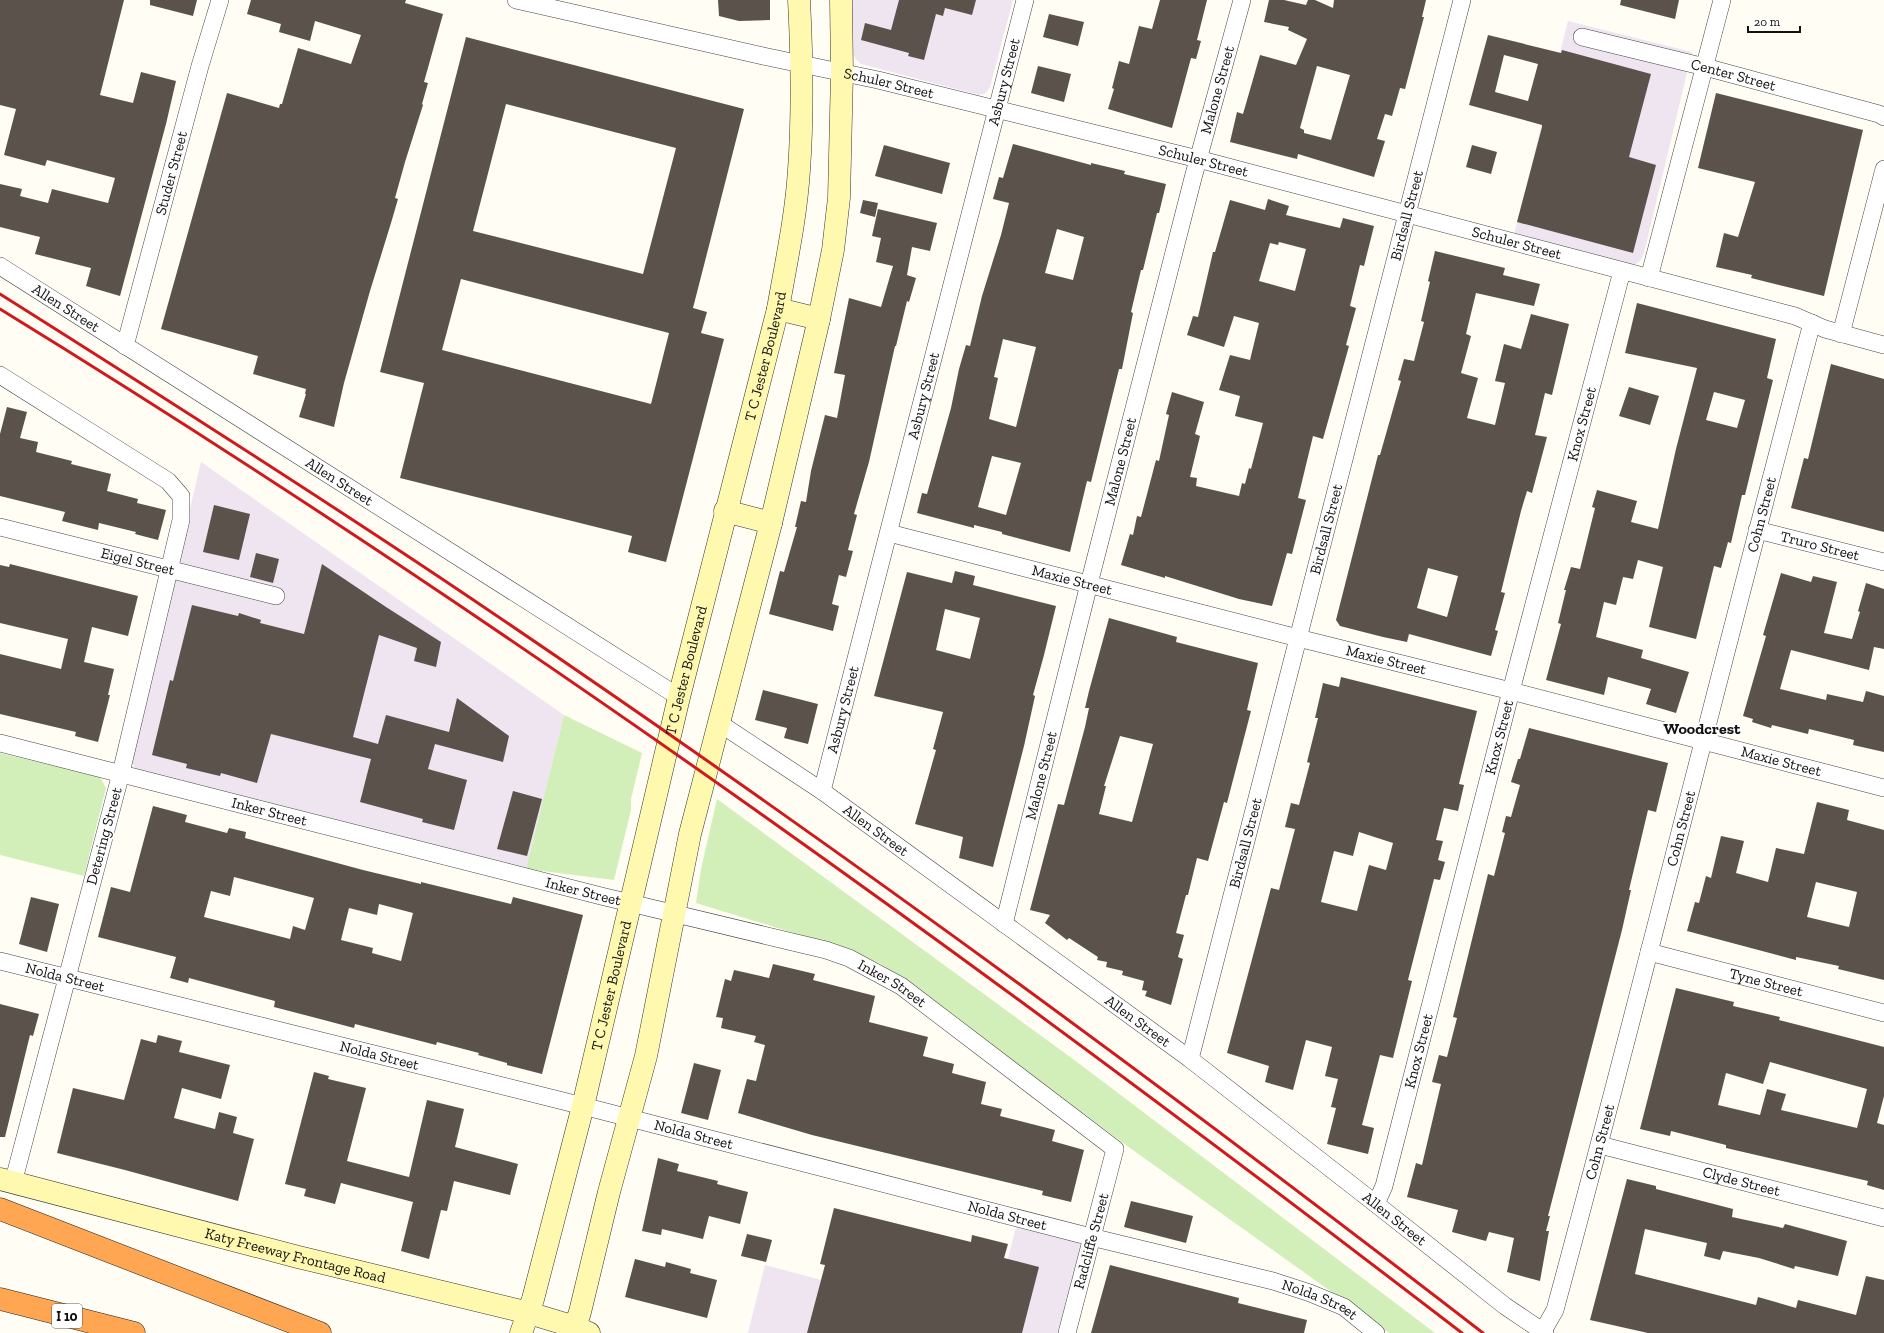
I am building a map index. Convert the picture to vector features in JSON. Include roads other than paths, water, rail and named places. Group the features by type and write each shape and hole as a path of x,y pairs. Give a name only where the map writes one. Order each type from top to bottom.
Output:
{"highway":[{"path":"0,1209 320,1333"},
{"name":"I 10","path":"0,1299 134,1333"}],"main road":[{"name":"T C Jester Boulevard","path":"521,1333 529,1313 582,1106 619,956 630,903 648,833 679,697 778,309 790,244 799,171 802,64 800,0"},
{"path":"579,1331 629,1118 646,1056 690,834 771,523 819,319 833,250 839,198 842,73 841,0"},
{"path":"778,309 819,319"},
{"path":"726,511 771,523"},
{"name":"Katy Freeway Frontage Road","path":"7,1181 298,1257 529,1313 579,1331"}],"street":[{"name":"Studer Street","path":"125,346 200,66 220,0"},
{"name":"Schuler Street","path":"516,0 878,80 1198,159 1795,316 1841,334 1884,345"},
{"name":"Asbury Street","path":"822,791 1025,0"},
{"name":"Malone Street","path":"1004,924 1198,159 1242,0"},
{"name":"Birdsall Street","path":"1190,1059 1462,0"},
{"path":"1649,278 1722,0"},
{"name":"Center Street","path":"1582,37 1705,67 1879,114 1884,117"},
{"path":"1841,334 1884,169"},
{"name":"Allen Street","path":"0,266 679,697"},
{"name":"Knox Street","path":"1376,1204 1384,1186 1511,691 1622,271"},
{"name":"Cohn Street","path":"1544,1332 1555,1310 1600,1145 1757,530 1812,323"},
{"name":"Detering Street","path":"0,376 168,481 181,496 181,520 121,773 66,978 7,1181"},
{"name":"Eigel Street","path":"0,527 276,596"},
{"name":"Truro Street","path":"1757,530 1884,562"},
{"name":"Maxie Street","path":"889,533 1511,691 1884,788"},
{"name":"Allen Street","path":"719,723 822,791 1190,1059 1505,1306 1544,1332"},
{"name":"Inker Street","path":"0,743 630,903 826,950 856,962 901,986 1115,1149"},
{"name":"Tyne Street","path":"1649,952 1884,1013"},
{"name":"Nolda Street","path":"0,961 582,1106 1091,1237 1273,1281 1310,1293 1344,1307 1376,1333"},
{"name":"Clyde Street","path":"1600,1145 1884,1218"},
{"name":"Radcliffe Street","path":"1067,1333 1115,1149"}],"railway":[{"path":"0,294 351,518 596,683 725,773 853,864 1107,1049 1358,1237 1483,1333"},
{"path":"0,309 189,428 376,550 561,675 744,802 926,932 1106,1064 1462,1333"}],"district":[{"name":"Woodcrest","path":"1702,728"}]}
